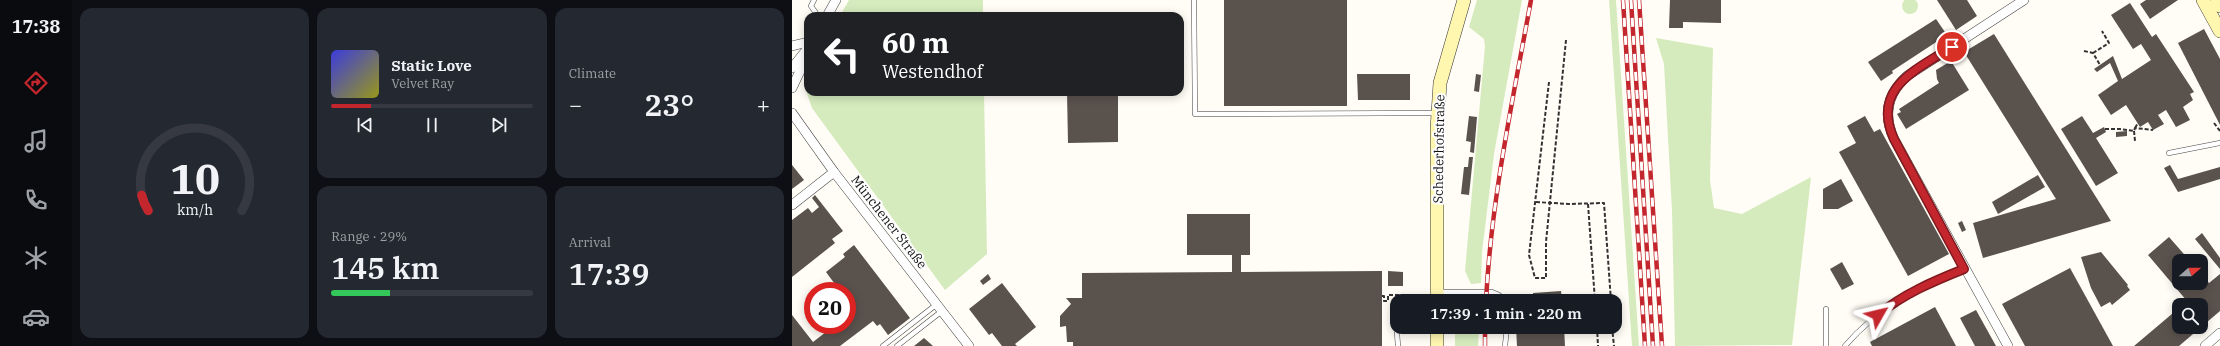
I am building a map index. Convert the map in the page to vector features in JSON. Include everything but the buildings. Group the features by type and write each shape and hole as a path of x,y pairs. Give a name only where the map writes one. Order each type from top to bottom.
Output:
{"street":[{"path":"829,12 836,0"},
{"name":"Schederhofstraße","path":"1437,294 1438,113 1440,83 1464,0"},
{"path":"2008,346 1964,269 1892,135 1888,120 1889,102 1898,85 1907,76 2024,0"},
{"path":"2203,0 2220,31"},
{"path":"2217,0 2220,6"},
{"path":"792,46 804,43"},
{"path":"792,68 804,53"},
{"path":"792,88 804,62"},
{"name":"Münchener Straße","path":"792,113 834,172 969,346"},
{"path":"792,205 834,172"},
{"path":"2205,346 2220,333"},
{"path":"1437,334 1437,346"}],"lane":[{"path":"814,0 811,6 815,12"},
{"path":"1194,0 1195,114 1438,113"},
{"path":"2169,153 2220,143"},
{"path":"1845,346 1856,334 1889,306 1925,285 1964,269"},
{"path":"1464,294 1492,292 1497,294"},
{"path":"883,346 939,308"},
{"path":"897,346 939,308"},
{"path":"1826,309 1826,346"},
{"path":"1398,334 1398,346"},
{"path":"1505,346 1506,334"}],"path":[{"path":"2084,51 2093,53 2109,43 2102,31"},
{"path":"1549,82 1530,256 1535,278 1546,278 1546,242 1566,40"},
{"path":"2093,53 2100,65"},
{"path":"2135,141 2134,131 2138,123"},
{"path":"2214,123 2220,131"},
{"path":"2135,128 2153,130"},
{"path":"2105,129 2134,131"},
{"path":"1536,202 1588,204 1604,203 1610,294"},
{"path":"1588,204 1594,294"},
{"path":"1382,296 1384,296 1384,301 1388,301 1388,295 1390,295"},
{"path":"1597,334 1598,346"},
{"path":"1613,334 1614,346"}],"green space":[{"path":"1907,-1 1913,-1 1917,3 1917,9 1910,14 1903,9 1902,6"},
{"path":"849,0 983,0 983,12 842,12"},
{"path":"1477,0 1522,0 1494,154 1482,252 1481,283 1471,284 1465,271 1485,46 1484,39 1469,27"},
{"path":"1609,0 1616,0 1639,346 1632,346"},
{"path":"1656,38 1713,48 1710,180 1714,208 1742,214 1811,177 1792,345 1675,346 1672,211 1664,64"},
{"path":"808,96 984,96 987,254 945,290 812,108"},
{"path":"1455,334 1479,334 1478,346 1455,346"}],"railway":[{"path":"1487,294 1498,187 1510,112 1531,0"},
{"path":"1623,0 1645,346"},
{"path":"1631,0 1653,346"},
{"path":"1639,0 1662,346"},
{"path":"1485,334 1485,346"}],"route":[{"path":"1878,315 1889,306 1925,285 1964,269 1894,139 1888,120 1889,102 1898,85 1907,76 1952,47"}]}
